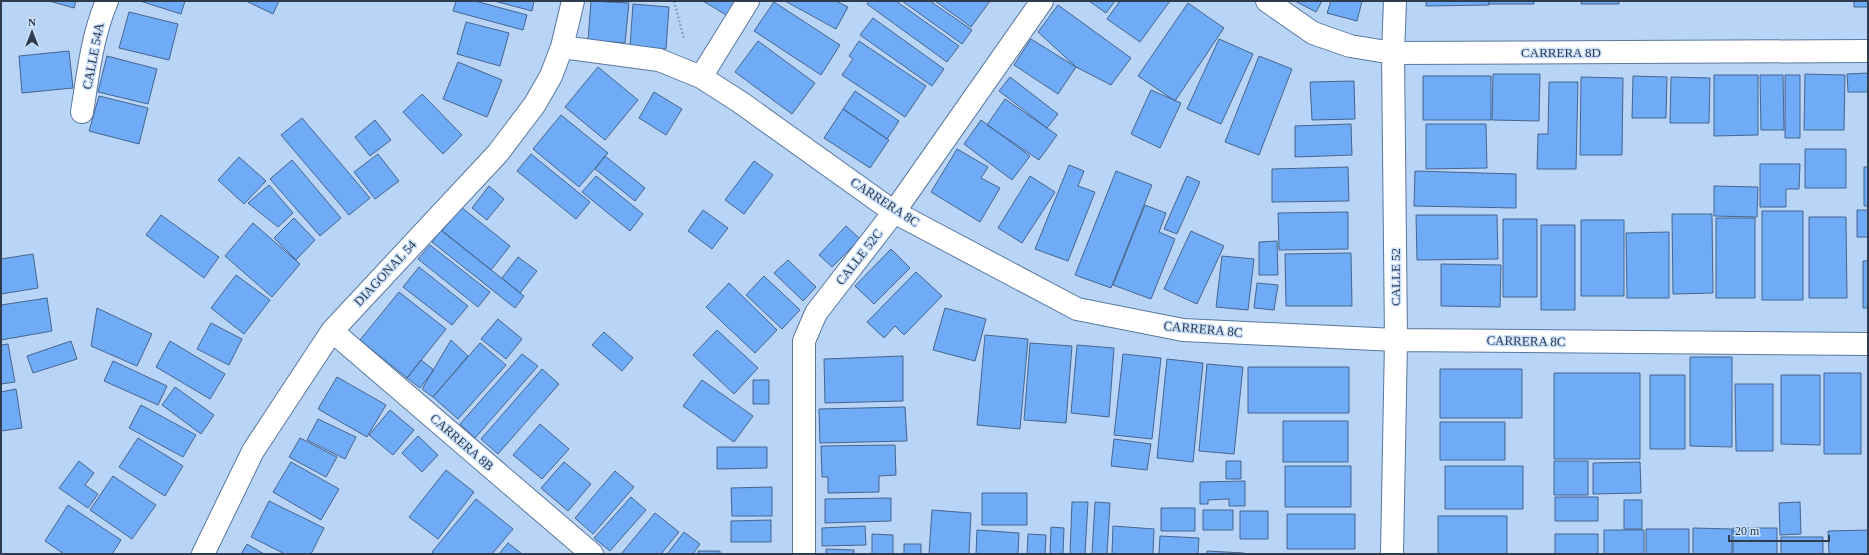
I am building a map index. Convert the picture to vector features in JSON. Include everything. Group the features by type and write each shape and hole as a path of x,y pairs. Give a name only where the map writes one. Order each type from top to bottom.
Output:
{"street":[{"name":"CALLE 54A","path":"82,112 96,35 100,18 107,1"},
{"name":"DIAGONAL 54","path":"203,554 253,451 332,331 498,153 535,104 551,76 562,47 573,1"},
{"path":"701,77 748,1"},
{"name":"CALLE 52C","path":"804,554 804,341 816,313 894,212 1042,1"},
{"name":"CARRERA 8D","path":"1267,1 1313,33 1350,46 1393,53 1868,51"},
{"name":"CALLE 52","path":"1392,554 1396,340 1393,53 1395,1"},
{"name":"CARRERA 8C","path":"562,47 659,60 701,77 740,102 894,212 1077,309 1183,330 1396,340 1868,344"},
{"name":"CARRERA 8B","path":"332,331 592,554"}],"building":[{"path":"49,1 76,1 74,8"},
{"path":"140,1 185,1 181,14"},
{"path":"246,1 279,1 273,14"},
{"path":"456,1 475,1 527,15 523,30 453,11"},
{"path":"494,1 534,1 532,11"},
{"path":"591,1 629,3 625,43 588,40"},
{"path":"703,1 737,1 728,16"},
{"path":"785,1 836,1 848,7 836,29"},
{"path":"869,1 896,1 959,46 947,62 867,4"},
{"path":"902,1 930,1 972,30 962,44"},
{"path":"935,1 990,1 971,27"},
{"path":"1089,1 1115,1 1106,13"},
{"path":"1120,1 1170,1 1140,42 1107,19"},
{"path":"1295,1 1322,1 1316,12"},
{"path":"1331,1 1362,1 1357,21 1327,13"},
{"path":"1426,1 1489,1 1489,5 1426,6"},
{"path":"1489,1 1534,1 1534,4 1489,4"},
{"path":"1581,1 1619,1 1619,4 1581,4"},
{"path":"1854,1 1868,1 1868,7 1854,7"},
{"path":"774,2 840,45 821,75 754,31"},
{"path":"1188,3 1224,28 1175,101 1138,76"},
{"path":"633,4 669,7 666,49 630,46"},
{"path":"1058,5 1131,58 1111,85 1076,67 1038,32"},
{"path":"129,12 178,24 169,60 119,48"},
{"path":"873,18 944,69 932,86 860,35"},
{"path":"466,22 509,33 500,66 457,54"},
{"path":"1031,39 1076,67 1058,94 1014,65"},
{"path":"1219,39 1253,54 1221,124 1187,109"},
{"path":"758,41 815,83 792,114 735,72"},
{"path":"859,41 926,86 905,117 842,75 853,59 849,56"},
{"path":"69,51 73,88 22,93 19,56"},
{"path":"107,56 157,69 148,104 98,92"},
{"path":"1259,56 1292,69 1259,155 1225,142"},
{"path":"458,62 502,80 487,117 443,99"},
{"path":"598,67 638,100 605,140 565,107"},
{"path":"1868,73 1868,92 1848,92 1847,74"},
{"path":"1493,74 1540,74 1539,121 1492,120"},
{"path":"1805,74 1845,75 1844,130 1804,130"},
{"path":"1714,75 1758,75 1758,135 1714,136"},
{"path":"1760,75 1783,75 1784,130 1761,130"},
{"path":"1785,75 1800,75 1800,138 1785,138"},
{"path":"1423,76 1491,76 1491,120 1423,120"},
{"path":"1633,76 1667,77 1666,118 1632,118"},
{"path":"1010,77 1058,114 1047,128 999,91"},
{"path":"1581,77 1623,78 1622,155 1580,155"},
{"path":"1671,77 1710,78 1709,123 1670,123"},
{"path":"1354,81 1355,119 1312,120 1310,82"},
{"path":"1549,82 1578,82 1576,169 1537,169 1538,134 1548,134"},
{"path":"1151,90 1181,103 1160,148 1131,134"},
{"path":"855,91 899,121 887,139 843,109"},
{"path":"654,92 682,109 666,135 639,118"},
{"path":"422,94 462,135 443,154 403,112"},
{"path":"99,96 148,108 139,144 89,131"},
{"path":"1005,99 1057,135 1039,160 987,125"},
{"path":"843,109 889,140 870,168 824,138"},
{"path":"561,115 608,153 579,187 533,149"},
{"path":"302,118 370,198 349,215 281,135"},
{"path":"375,120 391,140 370,156 355,137"},
{"path":"981,120 1030,156 1012,180 964,144"},
{"path":"1351,124 1352,155 1295,157 1295,126"},
{"path":"1426,124 1486,124 1487,168 1426,169"},
{"path":"957,149 988,167 981,178 1000,188 980,222 931,192"},
{"path":"1805,149 1846,149 1846,188 1805,188"},
{"path":"378,154 399,181 375,199 354,172"},
{"path":"531,154 590,202 576,219 517,171"},
{"path":"605,156 645,188 635,201 595,169"},
{"path":"239,157 266,181 244,204 218,180"},
{"path":"292,160 341,218 320,236 270,179"},
{"path":"754,161 773,175 744,214 725,200"},
{"path":"1760,164 1800,164 1799,189 1786,189 1786,207 1760,207"},
{"path":"1069,165 1084,171 1078,186 1095,192 1068,261 1035,249"},
{"path":"1348,167 1349,201 1272,202 1272,169"},
{"path":"1864,167 1868,167 1868,206 1864,206"},
{"path":"1116,171 1152,185 1111,288 1075,275"},
{"path":"1415,171 1516,174 1516,208 1414,206"},
{"path":"596,176 643,214 630,231 582,192"},
{"path":"1030,176 1055,192 1022,243 998,228"},
{"path":"1187,176 1200,182 1177,234 1164,229"},
{"path":"269,185 293,213 278,227 248,203"},
{"path":"489,186 504,199 487,220 472,208"},
{"path":"1714,186 1758,187 1757,217 1714,216"},
{"path":"1145,205 1166,213 1159,232 1175,239 1151,299 1113,285"},
{"path":"461,207 510,246 491,270 442,231"},
{"path":"703,210 728,228 712,249 688,231"},
{"path":"1857,210 1868,210 1868,237 1857,237"},
{"path":"1762,211 1803,211 1803,300 1762,300"},
{"path":"1348,212 1348,249 1279,250 1278,213"},
{"path":"1672,214 1712,214 1713,293 1673,294"},
{"path":"161,215 219,257 204,278 146,235"},
{"path":"1416,215 1497,215 1498,259 1417,260"},
{"path":"1809,217 1846,217 1847,298 1809,298"},
{"path":"294,218 315,240 296,260 274,238"},
{"path":"1716,218 1755,218 1755,298 1716,298"},
{"path":"1503,219 1537,219 1537,297 1503,297"},
{"path":"1581,220 1624,220 1624,296 1581,296"},
{"path":"253,223 300,264 272,297 225,256"},
{"path":"1541,225 1575,225 1575,310 1541,310"},
{"path":"846,226 860,239 832,267 819,255"},
{"path":"441,230 524,296 515,308 432,242"},
{"path":"1191,231 1224,246 1197,304 1164,289"},
{"path":"1669,232 1669,298 1627,298 1626,233"},
{"path":"1277,241 1278,275 1259,275 1259,242"},
{"path":"430,245 490,292 478,307 418,259"},
{"path":"891,249 910,268 874,304 855,286"},
{"path":"1351,253 1352,306 1286,306 1285,254"},
{"path":"33,254 38,288 1,294 1,259"},
{"path":"1222,256 1254,259 1248,310 1216,307"},
{"path":"518,257 537,271 520,293 502,278"},
{"path":"788,260 816,287 803,301 774,273"},
{"path":"1863,261 1868,261 1868,308 1863,308"},
{"path":"1441,264 1501,265 1500,307 1441,306"},
{"path":"419,267 468,306 452,325 403,287"},
{"path":"916,272 942,296 904,335 895,326 884,338 867,322"},
{"path":"236,275 270,300 244,334 211,308"},
{"path":"764,276 800,310 782,329 746,295"},
{"path":"729,283 777,330 755,353 706,307"},
{"path":"1257,283 1278,285 1274,310 1254,308"},
{"path":"399,292 446,329 407,378 360,340"},
{"path":"47,298 52,331 1,340 1,305"},
{"path":"97,308 152,334 137,366 91,346"},
{"path":"945,308 986,319 975,361 933,350"},
{"path":"498,319 522,339 506,359 481,339"},
{"path":"211,323 242,339 229,365 197,349"},
{"path":"717,330 758,368 734,394 693,355"},
{"path":"604,332 633,358 622,371 592,345"},
{"path":"985,335 1028,339 1020,429 977,425"},
{"path":"451,340 468,356 433,397 422,389"},
{"path":"71,341 77,359 33,373 27,356"},
{"path":"170,341 225,374 210,399 156,367"},
{"path":"480,343 506,365 458,419 433,397"},
{"path":"1030,343 1072,346 1066,423 1024,420"},
{"path":"8,344 15,382 1,384 1,345"},
{"path":"1077,345 1114,348 1109,417 1071,413"},
{"path":"522,354 538,366 475,438 460,424"},
{"path":"1123,354 1161,358 1152,439 1114,435"},
{"path":"903,356 903,401 825,403 824,359"},
{"path":"1690,357 1732,357 1732,447 1690,446"},
{"path":"1167,359 1203,363 1193,462 1157,458"},
{"path":"421,360 434,370 420,388 407,378"},
{"path":"113,361 167,386 158,405 104,381"},
{"path":"1207,364 1243,367 1234,454 1199,451"},
{"path":"1248,367 1349,367 1349,413 1248,413"},
{"path":"542,369 559,384 498,454 481,439"},
{"path":"1440,369 1522,369 1522,418 1440,418"},
{"path":"1554,373 1640,373 1640,459 1554,459"},
{"path":"1824,373 1861,373 1861,454 1824,454"},
{"path":"1650,375 1685,375 1685,449 1650,449"},
{"path":"1781,375 1820,375 1820,445 1781,444"},
{"path":"337,377 386,405 367,437 318,409"},
{"path":"702,380 753,416 734,442 683,406"},
{"path":"753,380 769,380 769,404 753,404"},
{"path":"1735,384 1773,384 1773,451 1736,451"},
{"path":"175,387 214,415 201,434 162,405"},
{"path":"16,389 22,428 1,431 1,392"},
{"path":"141,405 196,435 183,457 129,428"},
{"path":"905,407 907,441 820,443 819,409"},
{"path":"390,410 414,430 393,455 369,435"},
{"path":"318,419 356,437 345,459 307,440"},
{"path":"1283,421 1348,421 1348,462 1283,462"},
{"path":"1440,422 1505,422 1505,460 1440,460"},
{"path":"540,424 569,449 542,479 513,455"},
{"path":"418,436 438,455 422,472 402,453"},
{"path":"138,438 183,466 165,496 119,467"},
{"path":"300,438 337,457 326,477 289,457"},
{"path":"1114,439 1151,444 1147,470 1111,466"},
{"path":"895,445 896,475 879,476 879,492 828,493 828,477 822,477 821,446"},
{"path":"717,447 767,447 767,468 717,469"},
{"path":"79,461 94,473 85,485 98,494 88,508 59,488"},
{"path":"1226,461 1241,461 1241,479 1226,479"},
{"path":"1554,461 1588,461 1588,495 1554,495"},
{"path":"291,462 339,489 321,520 273,492"},
{"path":"564,462 591,484 568,511 541,488"},
{"path":"1640,462 1641,493 1593,494 1593,463"},
{"path":"1285,466 1351,466 1351,507 1285,507"},
{"path":"1445,466 1523,466 1523,509 1445,509"},
{"path":"446,470 474,492 438,539 409,517"},
{"path":"615,471 634,487 593,534 575,518"},
{"path":"113,476 156,505 132,539 90,510"},
{"path":"1245,481 1245,506 1229,506 1229,499 1208,500 1208,504 1200,504 1200,482"},
{"path":"772,487 772,516 732,516 731,488"},
{"path":"982,493 1027,493 1027,525 982,525"},
{"path":"631,497 646,510 610,551 594,538"},
{"path":"1555,497 1598,497 1598,521 1555,521"},
{"path":"891,498 891,521 825,523 825,499"},
{"path":"476,499 513,529 492,554 434,554 432,552"},
{"path":"1624,500 1642,500 1642,529 1624,529"},
{"path":"269,501 324,528 311,554 285,554 251,537"},
{"path":"1072,502 1088,502 1085,554 1070,554"},
{"path":"1095,502 1110,503 1107,554 1092,554"},
{"path":"1800,502 1801,534 1780,535 1779,503"},
{"path":"68,505 121,540 112,554 64,554 45,541"},
{"path":"1161,508 1195,508 1195,531 1161,531"},
{"path":"932,510 971,513 969,554 929,554"},
{"path":"1203,510 1233,510 1233,530 1203,530"},
{"path":"1240,511 1268,511 1268,539 1240,539"},
{"path":"655,513 679,532 661,554 621,554"},
{"path":"1287,514 1355,514 1355,549 1287,549"},
{"path":"1438,516 1507,516 1507,554 1438,554"},
{"path":"771,520 771,542 731,542 731,521"},
{"path":"865,526 866,545 822,546 822,528"},
{"path":"1113,526 1154,529 1153,554 1112,554"},
{"path":"1051,527 1064,528 1063,554 1050,554"},
{"path":"1693,528 1732,529 1732,554 1693,554"},
{"path":"1733,528 1777,528 1777,554 1733,554"},
{"path":"1646,529 1689,529 1689,554 1646,554"},
{"path":"977,530 1019,533 1018,554 976,554"},
{"path":"1604,530 1644,530 1644,554 1604,554"},
{"path":"1868,530 1868,554 1829,554 1828,531"},
{"path":"684,532 700,544 693,554 667,554"},
{"path":"872,534 893,535 893,554 872,554"},
{"path":"1028,534 1046,535 1045,554 1027,554"},
{"path":"1555,534 1598,534 1598,554 1555,554"},
{"path":"1160,536 1199,538 1198,554 1159,554"},
{"path":"1781,537 1823,537 1823,554 1781,554"},
{"path":"508,543 522,554 499,554"},
{"path":"247,544 264,554 241,554"},
{"path":"904,544 921,544 921,554 904,554"},
{"path":"826,549 854,550 854,554 826,554"},
{"path":"698,551 720,551 720,554 698,554"},
{"path":"1207,551 1244,553 1244,554 1207,554"}]}
